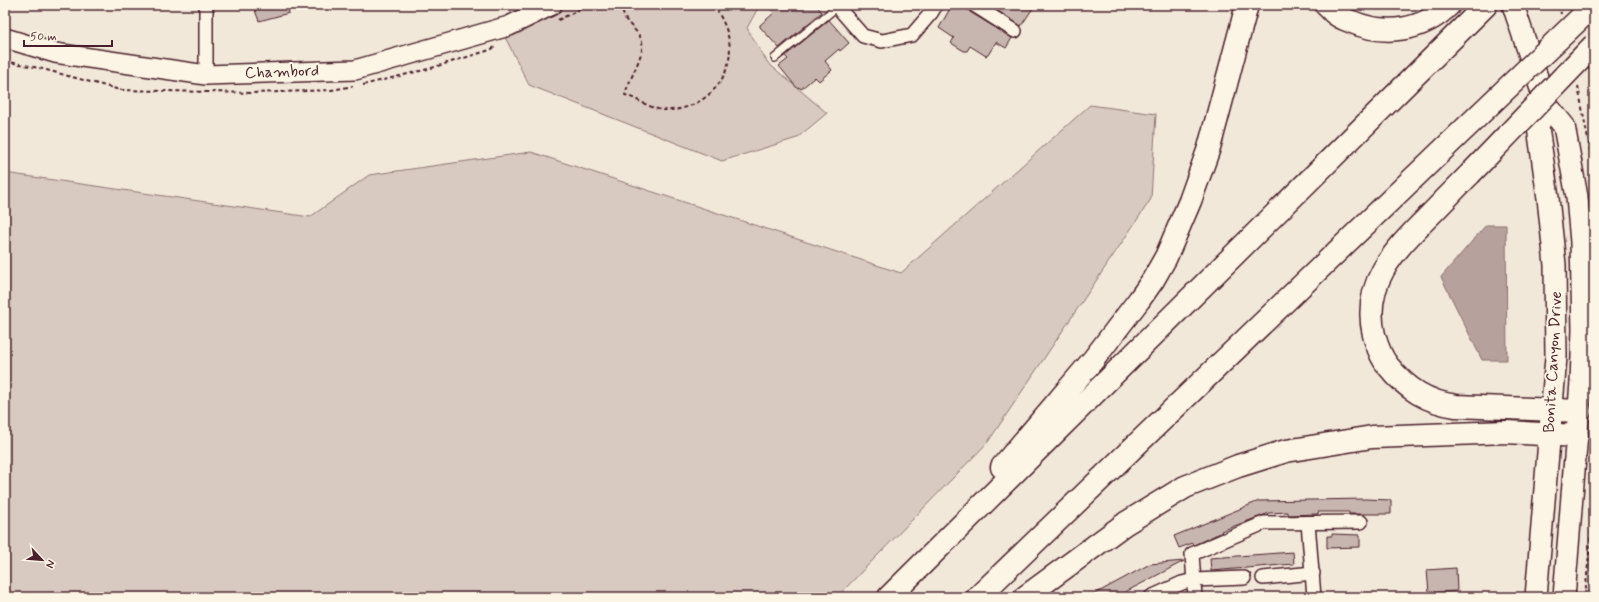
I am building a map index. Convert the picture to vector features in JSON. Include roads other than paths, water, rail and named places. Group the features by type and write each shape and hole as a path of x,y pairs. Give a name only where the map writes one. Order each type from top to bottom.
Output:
{"highway":[{"path":"906,581 1093,360 1154,280 1166,257 1190,201 1209,148 1247,5"},
{"path":"1326,5 1338,16 1364,27 1393,30 1416,25 1433,18 1449,5"},
{"path":"889,597 1486,5"},
{"path":"978,597 1594,5"},
{"path":"1580,411 1456,406 1438,403 1414,391 1403,383 1386,364 1379,351 1372,324 1371,306 1375,287 1382,271 1401,244 1594,45"},
{"path":"1025,597 1126,522 1185,487 1238,466 1286,451 1372,437 1507,432 1577,436"}],"main road":[{"name":"Bonita Canyon Drive","path":"1513,5 1546,104 1564,126 1577,197 1582,242 1583,337 1580,411 1564,597"},
{"name":"Bonita Canyon Drive","path":"1536,597 1556,357 1556,265 1538,127 1546,104"}],"street":[{"path":"206,5 206,75"},
{"name":"Chambord","path":"5,38 55,53 206,75 355,70 509,26 552,5"},
{"path":"837,5 863,36 882,41 912,35 936,5"},
{"path":"974,5 1015,31"},
{"path":"1196,597 1192,554 1264,523 1361,522"},
{"path":"1308,523 1314,597"},
{"path":"1263,578 1313,573"},
{"path":"1151,597 1182,583 1194,580 1244,578"}],"lane":[{"path":"775,58 837,5"}]}
